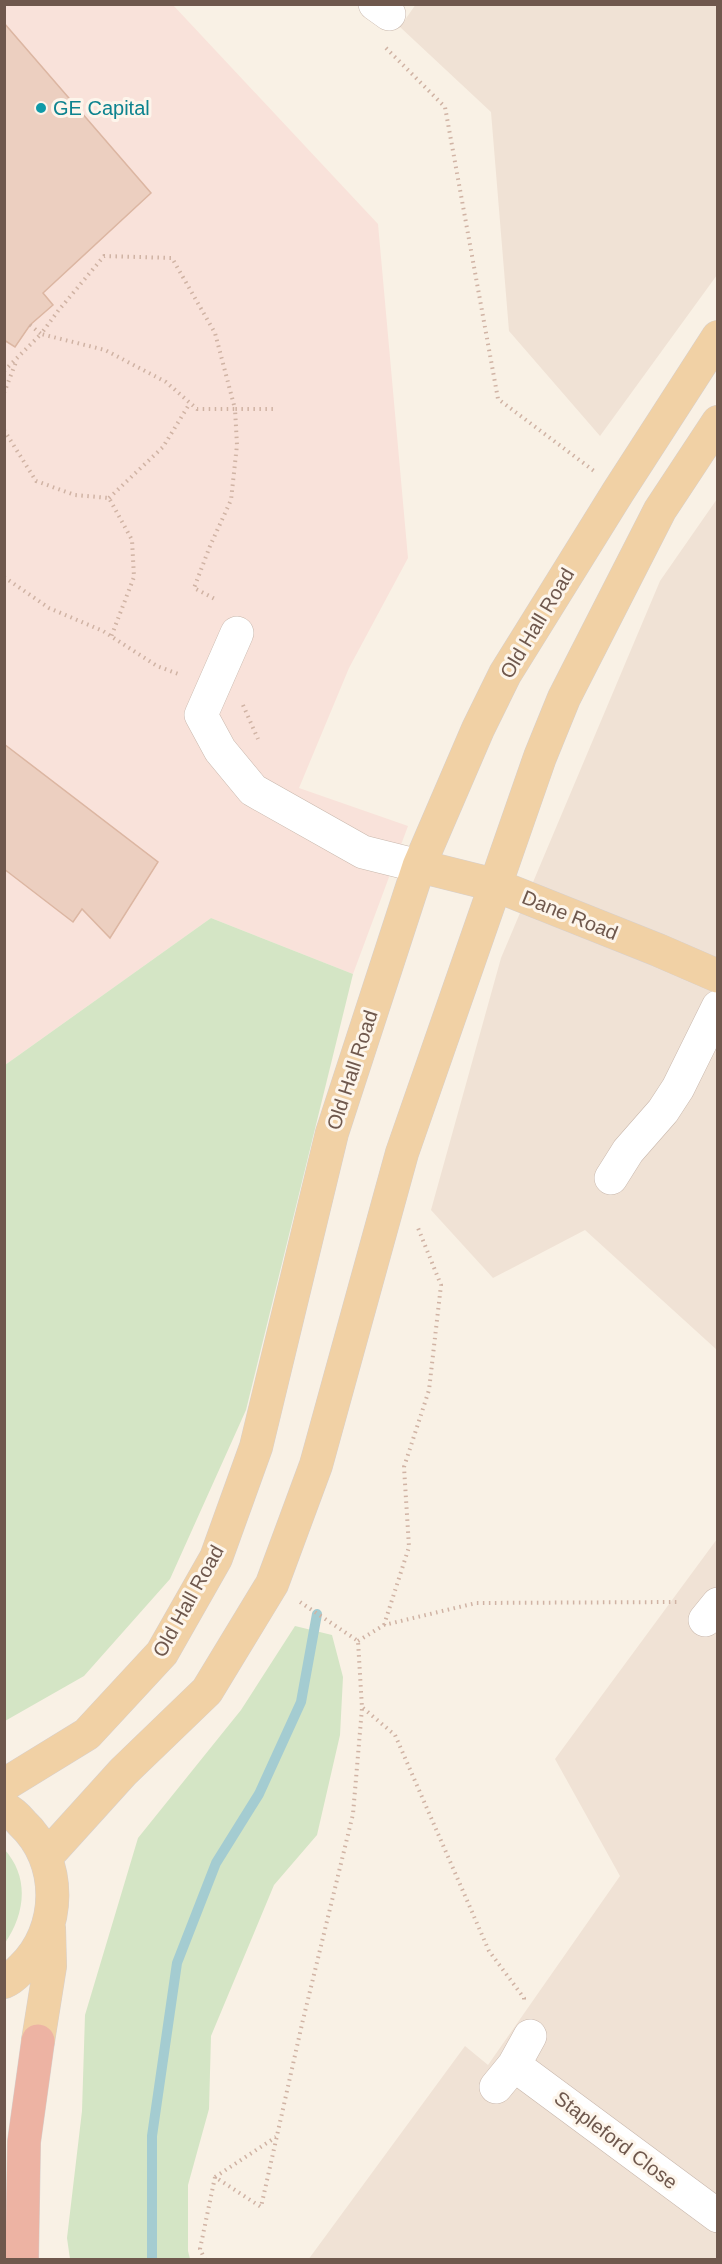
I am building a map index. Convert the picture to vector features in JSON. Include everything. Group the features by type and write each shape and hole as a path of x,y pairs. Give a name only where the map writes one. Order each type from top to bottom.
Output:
{"highway":[{"path":"22,2259 24,2142 38,2041"}],"main road":[{"name":"Old Hall Road","path":"4,1785 87,1734 95,1726 162,1653 216,1558 256,1447 332,1133 419,866 478,729 505,674 717,337"},
{"path":"46,1857 123,1772 207,1691 272,1584 316,1465 402,1153 540,757 564,698 660,510 717,422"},
{"name":"Dane Road","path":"419,866 495,885 717,976"},
{"path":"4,1808 31,1831 46,1857 54,1891 49,1926 50,1966 38,2041"},
{"path":"4,1982 34,1957 49,1926"}],"street":[{"path":"237,633 215,688 201,715 220,750 253,790 363,852 419,866"},
{"path":"611,1178 628,1151 663,1111 673,1095 717,1007"},
{"name":"Stapleford Close","path":"530,2036 505,2076 717,2216"}],"path":[{"path":"382,9 382,45 445,107 498,399 582,461 618,492"},
{"path":"4,371 41,334 104,256 172,258 215,333 235,409 237,445 231,500 194,588 215,599"},
{"path":"30,325 41,334 105,350 166,382 197,409 274,409"},
{"path":"4,393 17,358"},
{"path":"4,430 36,481 75,495 109,498 163,447 190,403"},
{"path":"109,498 132,540 134,577 111,637"},
{"path":"4,577 49,608 103,631 156,666 215,688"},
{"path":"384,1625 409,1546 404,1467 429,1390 441,1284 415,1220"},
{"path":"272,1584 358,1641"},
{"path":"358,1641 384,1625 476,1603 702,1608"},
{"path":"215,2177 261,2207 353,1814 362,1708 358,1641"},
{"path":"362,1708 395,1735 489,1951 524,1998 530,2036"},
{"path":"205,2259 200,2249 215,2177 277,2136"}],"shaded area":[{"path":"416,4 717,5 717,275 600,436 509,331 491,112 400,27"},
{"path":"5,5 173,5 378,224 408,558 349,668 299,788 408,826 353,974 211,918 5,1065"},
{"path":"717,499 717,1350 585,1230 493,1278 431,1210 501,958 660,581"},
{"path":"717,1539 717,2259 308,2260 465,2046 488,2065 620,1876 555,1759"}],"green space":[{"path":"211,918 353,974 246,1410 170,1579 84,1676 5,1721 5,1065"},
{"path":"295,1626 332,1635 343,1677 340,1735 317,1835 274,1885 211,2036 209,2109 188,2185 190,2259 70,2259 67,2238 82,2111 85,2015 138,1838 241,1710"},
{"path":"4,1849 18,1871 22,1896 17,1920 5,1943"}],"building":[{"name":"GE Capital","path":"4,23 151,193 43,293 53,305 30,325 15,347 4,340"},
{"path":"4,744 158,862 110,938 82,909 73,922 4,869"}],"waterway":[{"path":"152,2260 152,2136 177,1963 216,1863 259,1794 301,1702 317,1614"}],"place":[{"name":"GE Capital","path":"41,108"}]}
